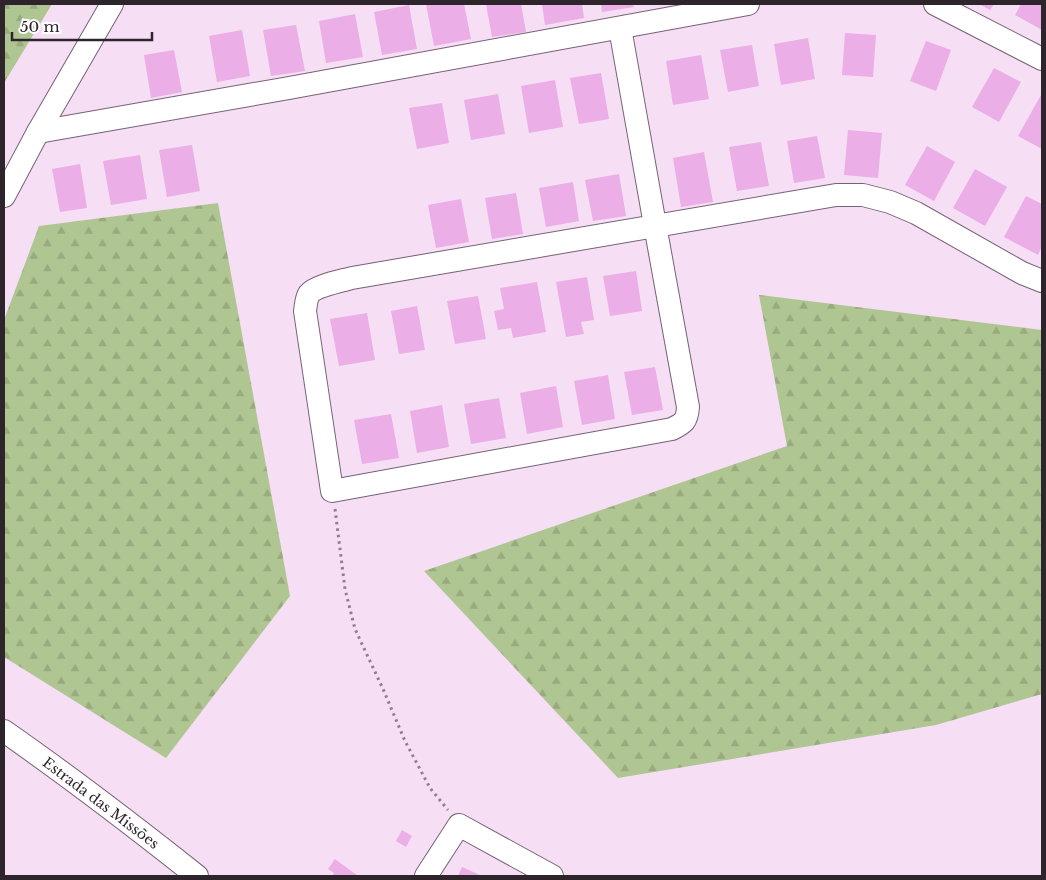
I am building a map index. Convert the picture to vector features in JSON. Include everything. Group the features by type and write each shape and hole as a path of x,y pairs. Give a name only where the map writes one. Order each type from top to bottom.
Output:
{"street":[{"path":"4,196 38,132 112,4"},
{"path":"38,132 748,4"},
{"path":"935,4 1042,58"},
{"path":"620,28 655,226 688,407 688,417 682,424 672,429 332,491 306,311 306,301 310,293 326,285 352,278 655,226 836,195 863,195 890,202 916,213 1022,273 1042,281"},
{"name":"Estrada das Missões","path":"4,731 135,827 197,876"},
{"path":"426,876 459,825 552,876"}],"path":[{"path":"332,491 345,589 355,629 405,741 430,788 459,825"}],"green space":[{"path":"4,4 52,4 4,83"},
{"path":"218,203 290,596 166,758 4,657 4,320 39,226"},
{"path":"759,295 1042,330 1042,694 936,725 618,778 424,571 787,446"}],"building":[{"path":"426,4 464,4 471,39 434,46"},
{"path":"486,4 521,4 526,32 492,37"},
{"path":"542,4 582,4 584,18 545,25"},
{"path":"601,4 633,4 634,7 602,12"},
{"path":"979,4 994,4 990,10"},
{"path":"1021,4 1042,4 1042,30 1015,15"},
{"path":"409,5 417,49 382,55 374,12"},
{"path":"355,14 363,57 326,63 319,21"},
{"path":"296,25 305,71 271,76 263,30"},
{"path":"242,30 250,76 217,82 209,36"},
{"path":"845,33 876,35 873,77 842,75"},
{"path":"808,38 815,79 781,85 774,44"},
{"path":"926,41 951,50 936,91 910,81"},
{"path":"752,45 759,86 728,92 720,50"},
{"path":"174,50 182,92 151,98 144,55"},
{"path":"701,55 709,99 673,105 666,61"},
{"path":"994,68 1021,82 999,122 972,107"},
{"path":"601,73 609,119 579,124 570,78"},
{"path":"555,80 563,127 529,133 521,86"},
{"path":"498,94 505,134 471,140 464,100"},
{"path":"1042,95 1042,149 1018,136"},
{"path":"442,103 449,143 417,149 409,108"},
{"path":"848,130 882,133 878,178 844,175"},
{"path":"817,136 825,178 794,183 787,141"},
{"path":"761,142 769,186 737,191 729,147"},
{"path":"192,145 200,191 167,197 159,150"},
{"path":"927,146 955,162 934,201 905,185"},
{"path":"704,152 713,202 681,207 673,158"},
{"path":"140,155 147,199 111,205 103,161"},
{"path":"80,164 87,208 60,212 52,169"},
{"path":"975,169 1007,187 985,226 953,208"},
{"path":"619,174 626,216 593,221 585,180"},
{"path":"573,182 579,221 546,227 539,188"},
{"path":"516,193 523,234 492,239 485,198"},
{"path":"1026,196 1042,204 1042,246 1038,255 1004,237"},
{"path":"461,199 469,242 436,248 428,205"},
{"path":"636,271 642,311 610,316 603,276"},
{"path":"587,277 594,320 581,322 584,334 566,337 556,282"},
{"path":"537,282 546,332 513,338 511,328 498,330 494,311 504,309 500,288"},
{"path":"478,296 486,339 455,344 447,301"},
{"path":"417,306 425,350 399,354 391,311"},
{"path":"367,313 375,360 339,366 330,319"},
{"path":"655,367 663,410 632,415 624,372"},
{"path":"608,375 615,419 582,425 574,381"},
{"path":"556,386 563,427 527,434 520,393"},
{"path":"499,398 506,438 471,444 464,404"},
{"path":"442,405 449,447 417,453 410,411"},
{"path":"391,414 399,458 362,464 354,420"},
{"path":"402,830 412,836 406,847 396,841"},
{"path":"335,859 358,876 332,876 334,873 328,869"},
{"path":"462,867 482,876 458,876"}]}
